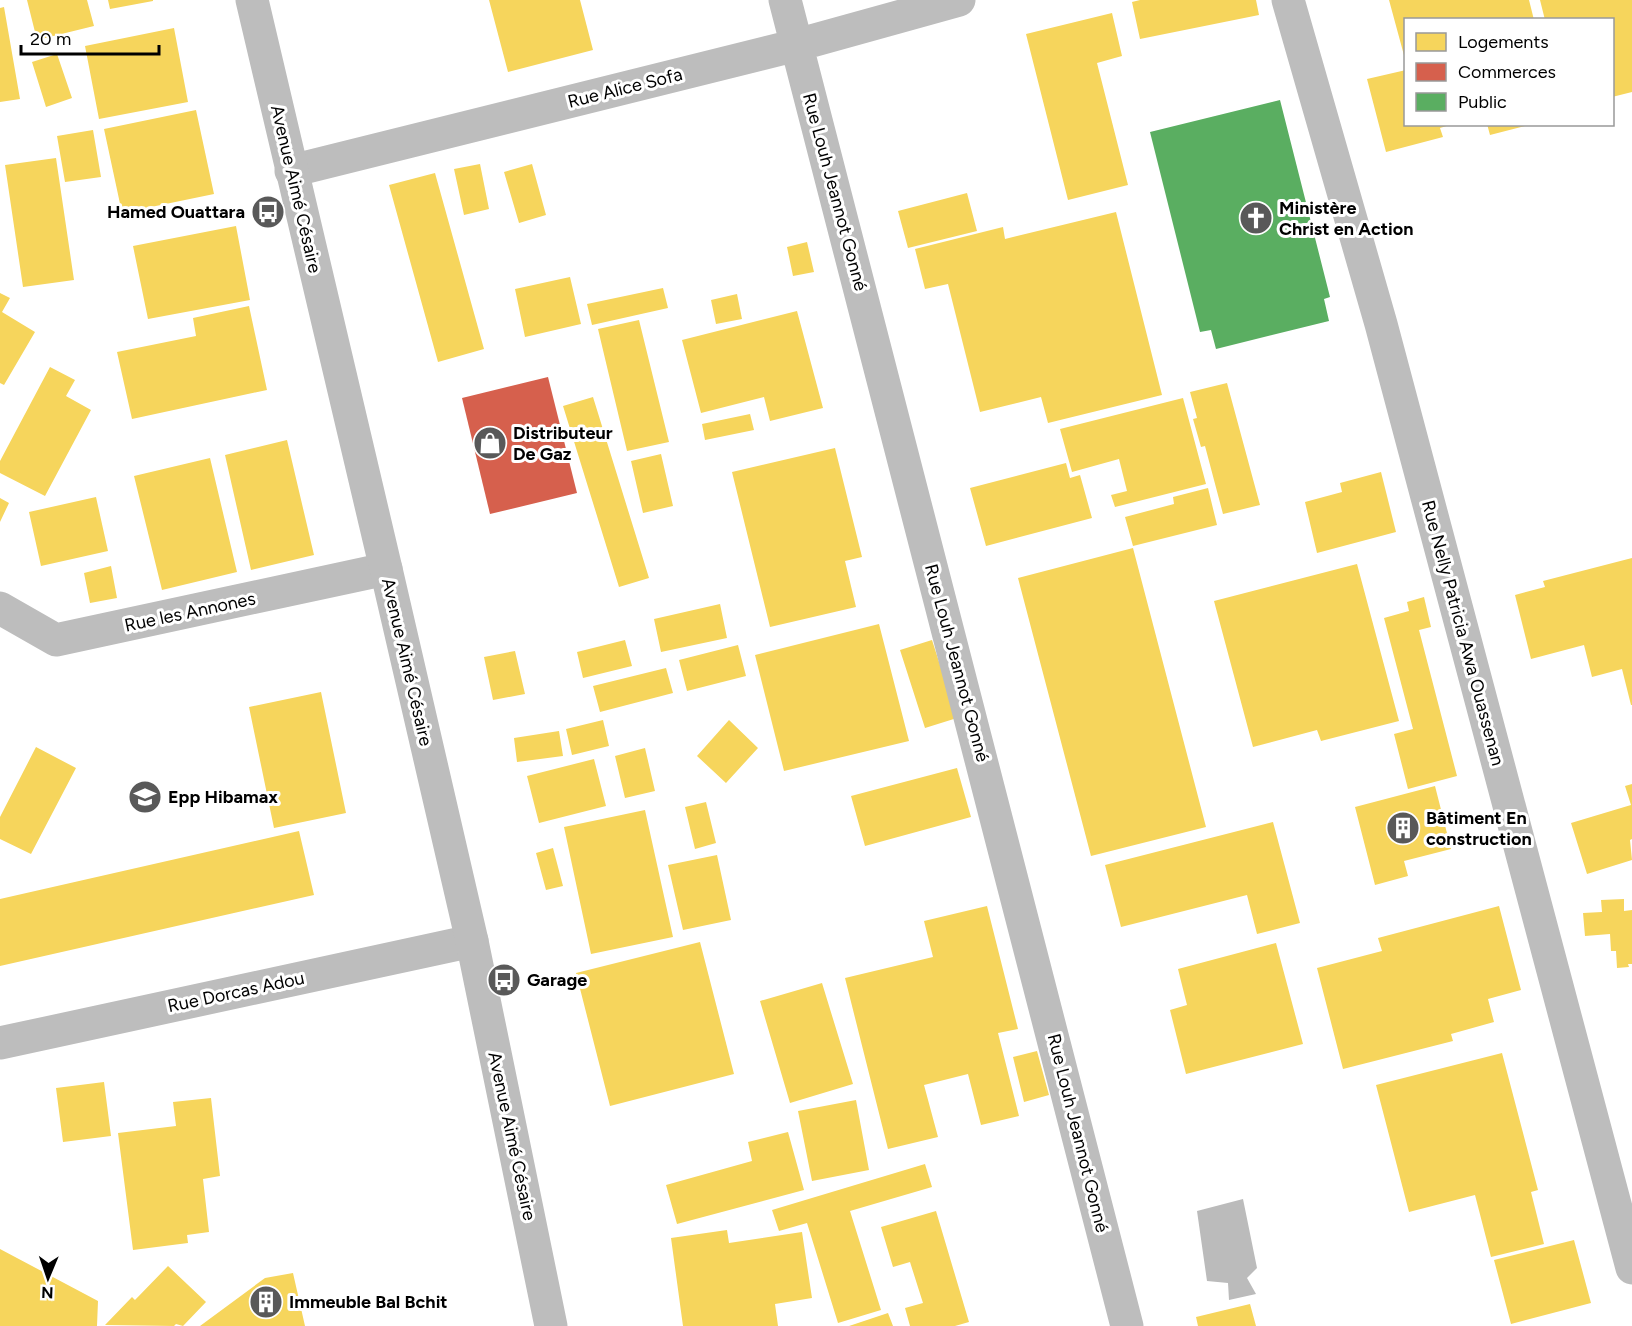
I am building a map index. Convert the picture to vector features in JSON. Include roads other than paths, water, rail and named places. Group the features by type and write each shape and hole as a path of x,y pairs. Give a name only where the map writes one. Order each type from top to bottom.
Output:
{"street":[{"name":"Avenue Aimé Césaire","path":"252,0 471,941 551,1326"},
{"name":"Rue Louh Jeannot Gonné","path":"786,0 1127,1326"},
{"name":"Rue Alice Sofa","path":"291,171 797,45 959,0"},
{"name":"Rue Nelly Patricia Awa Ouassenan","path":"1288,0 1381,324 1632,1268"},
{"name":"Rue les Annones","path":"0,608 56,640 386,569"},
{"name":"Rue Dorcas Adou","path":"0,1043 471,941"}],"place":[{"name":"Hamed Ouattara","path":"268,212"},
{"name":"Ministère Christ en Action","path":"1256,218"},
{"name":"Distributeur De Gaz","path":"490,443"},
{"name":"Epp Hibamax","path":"145,797"},
{"name":"Bâtiment En construction","path":"1403,828"},
{"name":"Garage","path":"504,980"},
{"name":"Immeuble Bal Bchit","path":"266,1302"}]}
